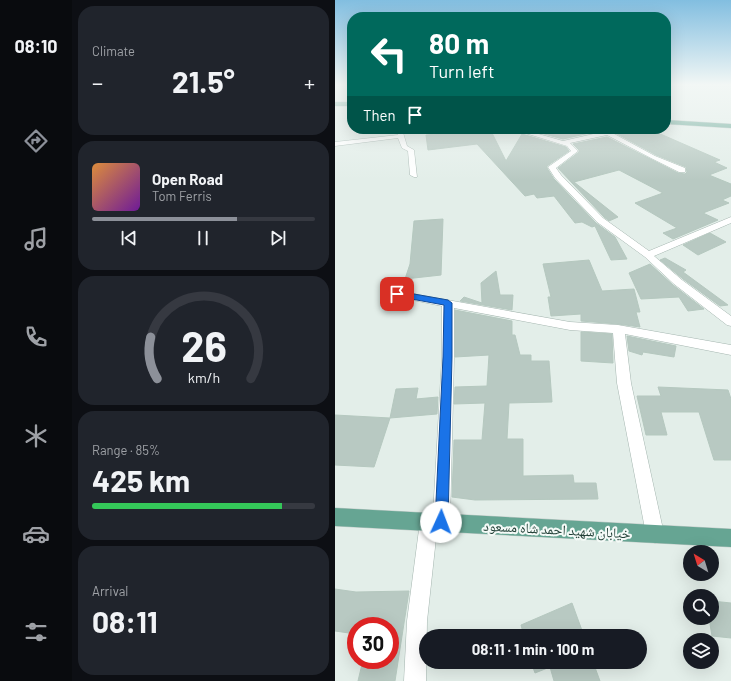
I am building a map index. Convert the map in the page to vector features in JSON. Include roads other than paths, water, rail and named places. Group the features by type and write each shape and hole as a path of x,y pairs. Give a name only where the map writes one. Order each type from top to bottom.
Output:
{"main road":[{"path":"671,122 731,126"},
{"name":"خیابان شهید احمد شاه مسعود","path":"335,517 731,538"}],"street":[{"path":"335,144 394,134"},
{"path":"400,134 404,147 411,150 414,175"},
{"path":"539,134 569,145 575,152 552,167 558,176 600,220 648,255 678,282 731,322"},
{"path":"564,143 603,134"},
{"path":"609,134 682,170"},
{"path":"648,255 731,220"},
{"path":"397,294 570,326 618,329 731,350"},
{"path":"415,681 417,621 435,522 447,364 448,303"},
{"path":"618,329 624,383 655,534"}]}
